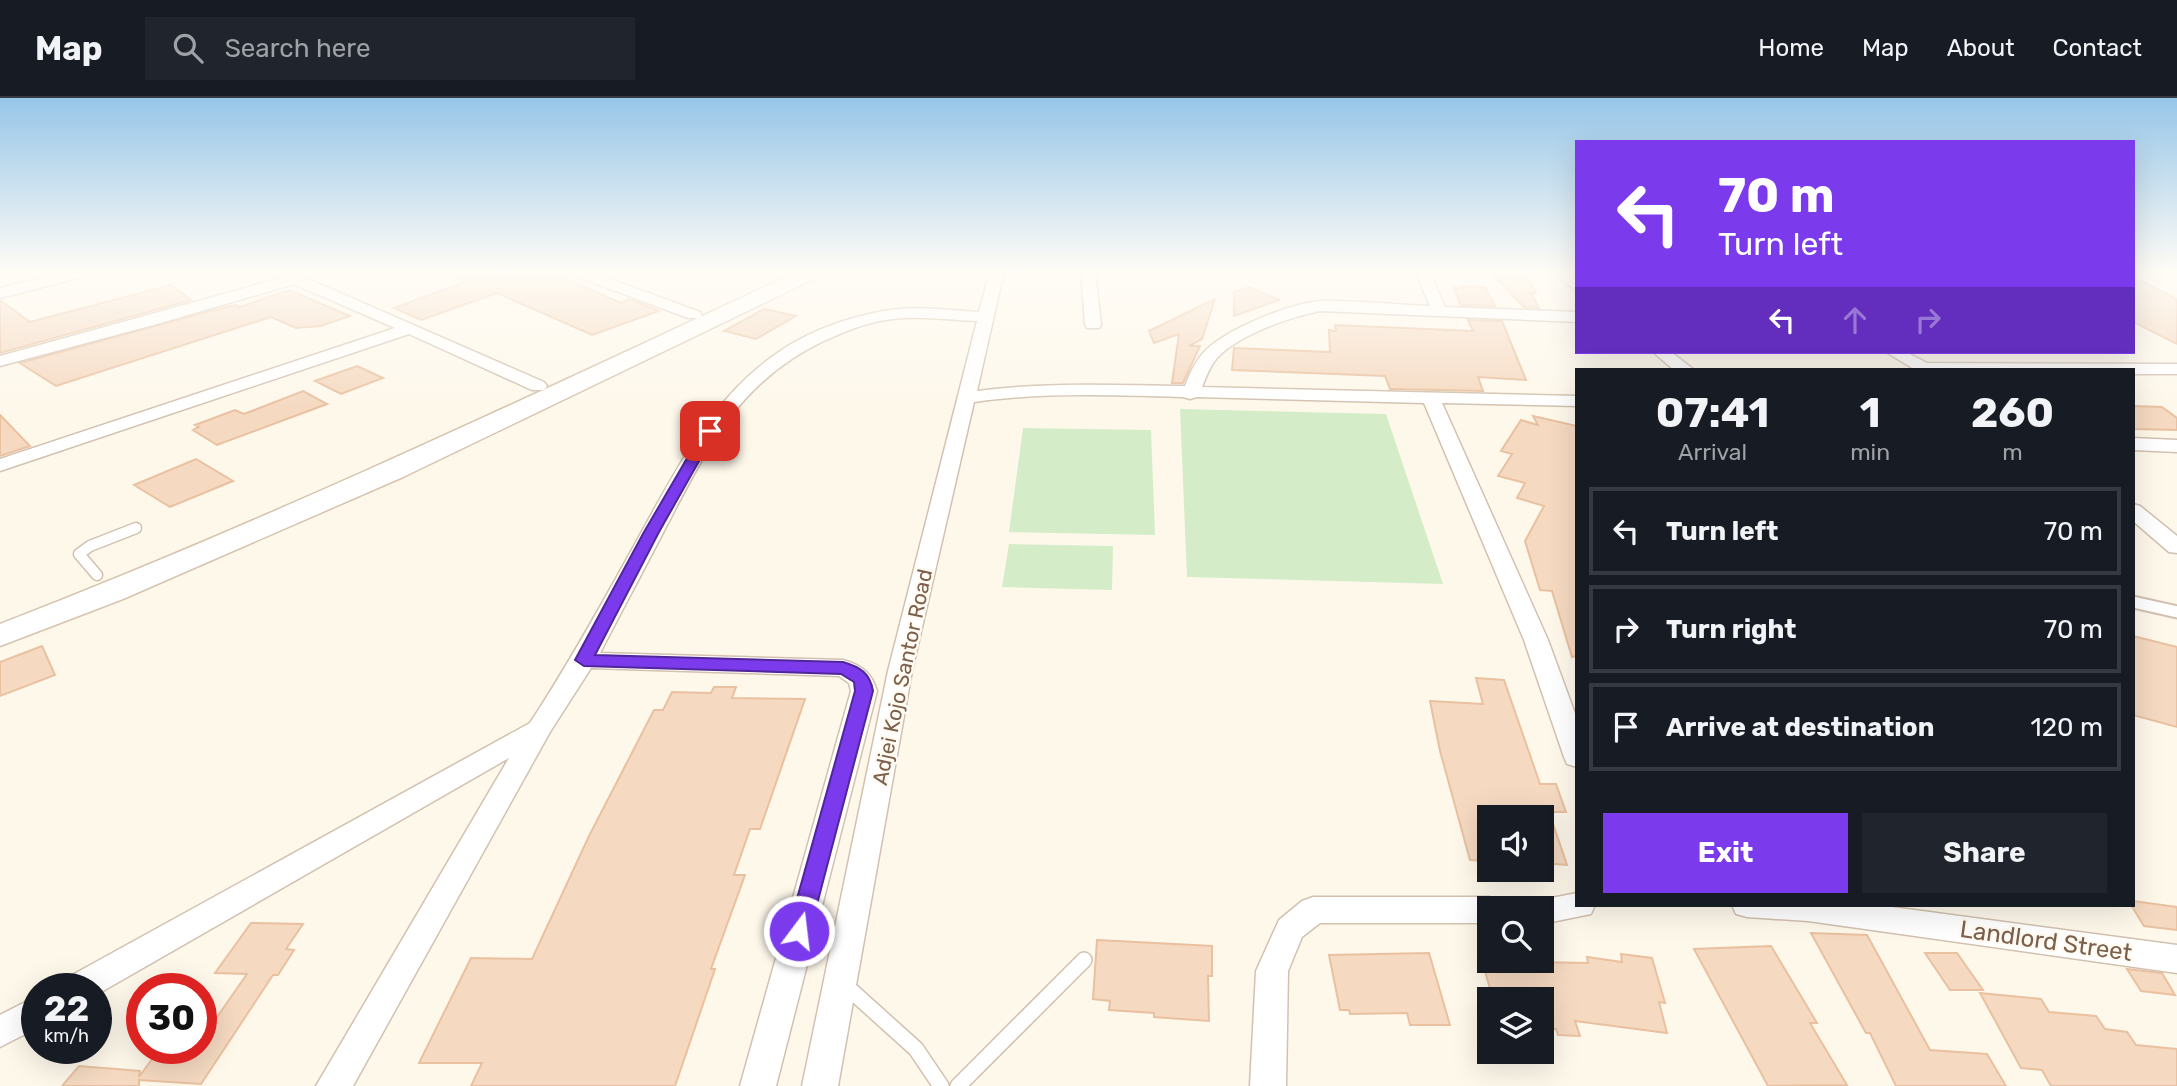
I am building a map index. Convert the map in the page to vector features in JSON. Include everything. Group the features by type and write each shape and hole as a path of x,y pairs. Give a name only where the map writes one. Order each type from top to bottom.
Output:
{"street":[{"path":"0,361 164,317"},
{"path":"380,317 482,359 538,386"},
{"path":"0,614 538,386 689,317"},
{"path":"0,636 112,592 393,471 718,317"},
{"path":"334,1086 539,729 584,660 690,462 720,415 750,382 796,348 851,323 877,317"},
{"name":"Adjei Kojo Santor Road","path":"820,1086 900,671 986,317"},
{"path":"1092,317 1093,325"},
{"path":"1190,394 1214,351 1280,317"},
{"path":"0,465 407,329"},
{"path":"1664,354 1683,368"},
{"path":"1898,354 1924,368"},
{"path":"2135,369 2177,369"},
{"path":"968,397 1014,391 1078,389 1190,394 1575,401"},
{"path":"1431,398 1536,640 1575,751"},
{"path":"2135,444 2177,446"},
{"path":"2135,512 2177,547"},
{"path":"584,660 843,668 862,680 864,691 758,1086"},
{"path":"105,973 539,729"},
{"path":"1554,909 1575,906"},
{"name":"Landlord Street","path":"1788,907 2177,959"},
{"path":"1268,1086 1272,971 1290,929 1313,910 1477,910"},
{"path":"0,1032 21,1021"}],"lane":[{"path":"97,575 79,554 90,546 136,528"},
{"path":"2135,602 2177,612"},
{"path":"958,1086 1084,960"},
{"path":"840,980 916,1049 941,1086"}],"green space":[{"path":"1180,409 1386,414 1443,584 1187,577"},
{"path":"1023,428 1151,430 1155,535 1009,532"},
{"path":"1009,544 1113,546 1112,590 1002,587"}],"building":[{"path":"0,317 23,317 30,322 49,317 129,317 0,353"},
{"path":"187,317 271,317 56,386 20,363"},
{"path":"271,317 347,317 321,326 296,328"},
{"path":"552,317 642,317 592,335"},
{"path":"749,317 794,317 756,339 724,331"},
{"path":"1178,317 1209,317 1202,339 1189,346 1200,346 1183,383 1172,383 1179,334 1154,343 1149,331"},
{"path":"2135,317 2177,317 2177,344 2135,323"},
{"path":"1468,320 1502,321 1526,380 1478,377 1483,391 1390,389 1385,376 1232,370 1234,348 1330,352 1329,330 1336,331 1335,325 1473,331"},
{"path":"357,366 383,378 341,394 315,381"},
{"path":"303,391 327,404 217,445 193,430 199,427 195,425 235,410 244,414"},
{"path":"2135,406 2162,407 2177,418 2177,430 2135,429"},
{"path":"0,415 30,446 0,456"},
{"path":"1533,416 1575,426 1575,656 1572,657 1552,591 1540,590 1525,541 1544,506 1517,498 1525,483 1498,476 1512,454 1501,451 1521,420 1538,425"},
{"path":"196,459 233,481 170,507 134,485"},
{"path":"2135,636 2177,647 2177,727 2135,716"},
{"path":"42,646 55,675 0,696 0,662"},
{"path":"1476,678 1504,680 1540,784 1556,784 1566,812 1554,812 1554,805 1477,805 1477,860 1470,860 1440,751 1430,701 1483,704"},
{"path":"714,687 736,687 732,698 805,699 760,829 750,829 734,875 745,875 711,969 715,969 675,1086 471,1086 482,1063 419,1063 471,958 532,959 589,836 654,710 663,710 672,692 711,693"},
{"path":"1554,827 1567,865 1554,864"},
{"path":"2135,901 2177,907 2177,930 2144,926 2132,907 2135,907"},
{"path":"251,923 303,924 286,949 294,950 278,975 273,975 217,1060 217,1017 247,974 215,973"},
{"path":"1811,933 1867,935 1930,1050 1987,1054 2006,1086 1896,1086 1870,1033 1866,1033"},
{"path":"1097,940 1212,946 1212,976 1208,976 1209,1021 1109,1010 1110,1001 1093,999"},
{"path":"1771,946 1817,1023 1810,1023 1847,1085 1768,1086 1694,949"},
{"path":"1429,953 1450,1025 1410,1025 1407,1013 1350,1014 1349,1010 1340,1010 1329,955"},
{"path":"1925,953 1957,953 1983,990 1950,990"},
{"path":"1621,954 1652,958 1665,1003 1659,1002 1667,1033 1575,1021 1580,1036 1558,1035 1554,1029 1554,987 1490,987 1485,973 1554,973 1554,962 1588,963 1587,957 1622,962"},
{"path":"2127,969 2162,973 2175,995 2141,991"},
{"path":"1980,993 2041,999 2049,1012 2096,1016 2105,1029 2127,1032 2136,1045 2177,1049 2177,1086 2051,1086 2042,1070 2021,1068"},
{"path":"148,1064 214,1064 201,1084 139,1080 139,1086 62,1086 79,1066 140,1071 139,1077"}],"route":[{"path":"710,431 651,532 584,660 843,668 862,680 864,691 799,931"}]}
